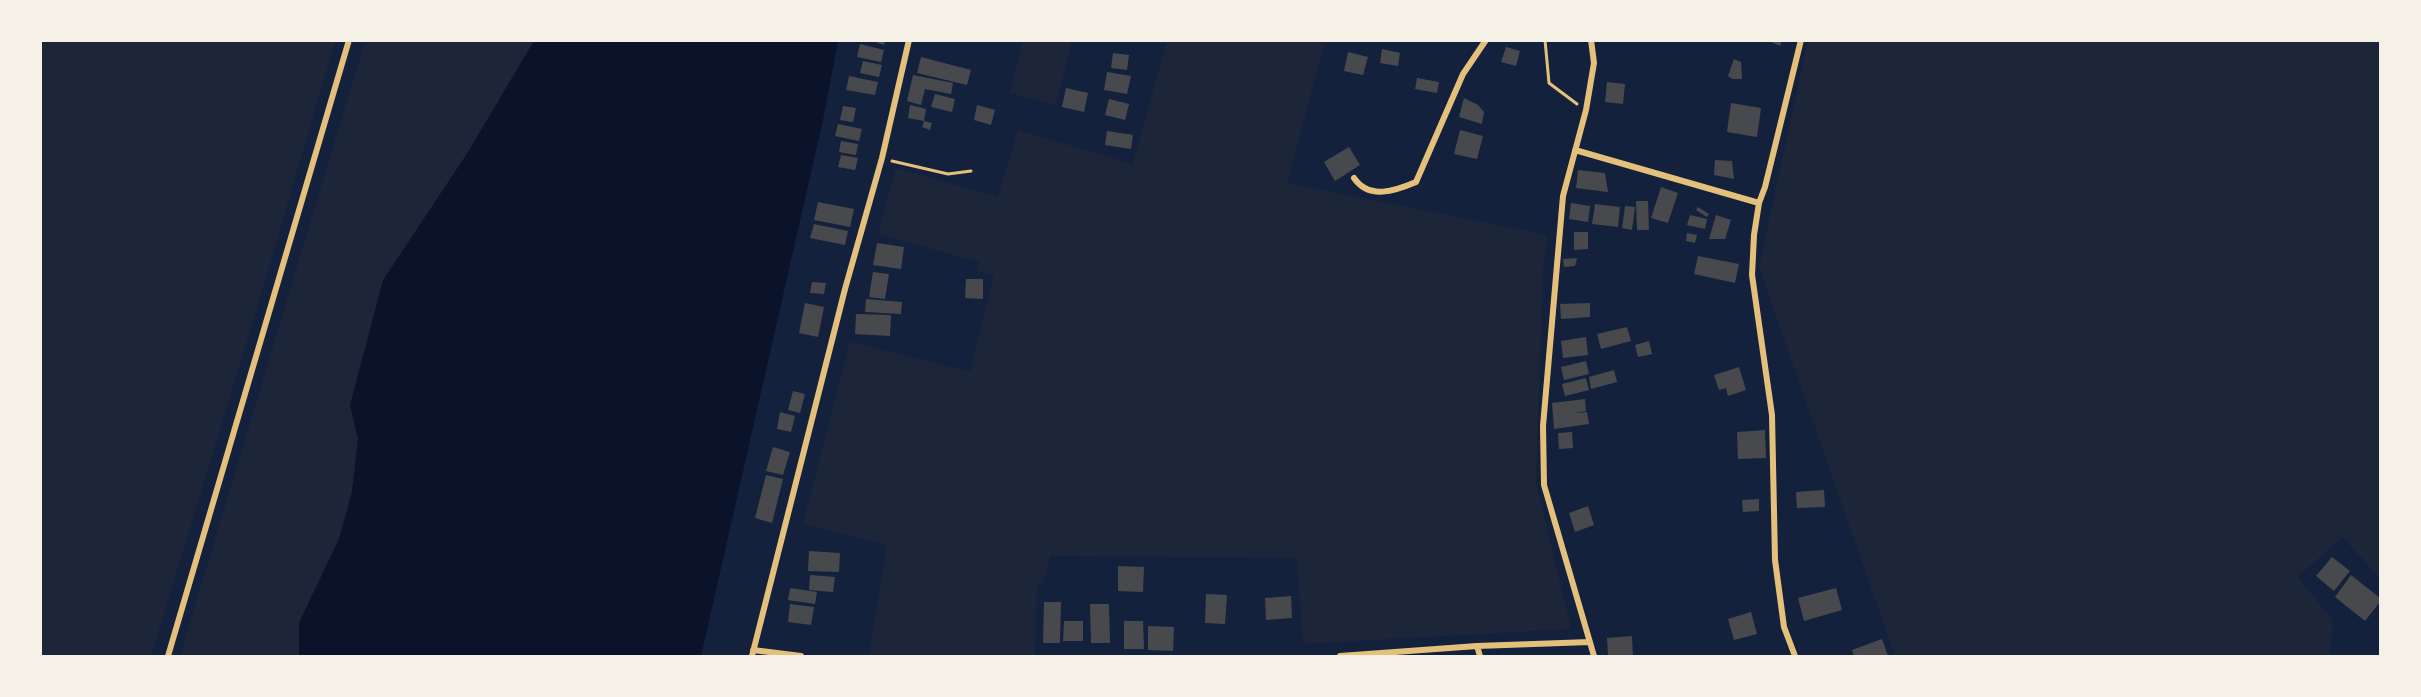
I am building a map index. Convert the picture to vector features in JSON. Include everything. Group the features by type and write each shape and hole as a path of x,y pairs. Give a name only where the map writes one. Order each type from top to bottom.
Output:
{"street":[{"path":"168,657 349,40"},
{"path":"801,657 752,653 845,289 882,158 909,40"},
{"path":"1354,178 1360,188 1377,193 1403,188 1416,182 1463,74 1486,40"},
{"path":"1591,40 1594,63 1586,111 1563,196 1543,426 1544,485 1594,657"},
{"path":"1795,657 1784,627 1775,560 1772,415 1752,275 1754,235 1759,203 1765,188 1801,40"},
{"path":"1575,150 1759,203"},
{"path":"1340,657 1477,646 1590,642"},
{"path":"1477,646 1480,657"},
{"path":"1789,657 1792,648"}],"path":[{"path":"1545,40 1549,83 1586,111"},
{"path":"882,158 948,174 971,171"}],"shaded area":[{"path":"40,41 335,41 151,656 41,656"},
{"path":"365,41 534,41 468,152 350,404 358,439 352,492 339,539 299,623 299,656 180,656"},
{"path":"534,41 838,41 823,120 701,656 299,656 299,623 339,539 352,492 358,439 350,405 383,280 468,152"},
{"path":"1023,41 1072,41 1056,105 1010,93"},
{"path":"1154,41 1325,41 1287,183 1547,235 1543,270 1536,482 1571,629 1303,644 1297,558 1050,556 1043,585 1037,584 1035,656 869,655 887,545 803,524 850,342 970,372 994,276 977,270 979,262 878,234 896,168 998,197 1018,130 1133,164 1166,44"},
{"path":"1808,41 2380,41 2380,578 2342,537 2298,577 2333,620 2330,656 1895,656 1759,267"}],"building":[{"path":"869,40 885,40 884,45"},
{"path":"1767,40 1782,40 1780,46"},
{"path":"860,44 884,50 881,62 857,57"},
{"path":"1506,47 1520,51 1516,66 1501,62"},
{"path":"1382,49 1400,53 1398,66 1380,63"},
{"path":"1348,52 1368,57 1363,75 1344,71"},
{"path":"1113,53 1129,55 1127,70 1111,68"},
{"path":"921,57 971,70 967,85 917,73"},
{"path":"1734,59 1741,62 1742,79 1732,79 1728,76"},
{"path":"863,61 882,65 879,77 860,73"},
{"path":"1107,72 1131,76 1127,94 1104,90"},
{"path":"913,75 953,83 951,94 925,89 921,105 907,101"},
{"path":"849,76 878,82 875,95 846,90"},
{"path":"1417,78 1439,82 1437,93 1415,89"},
{"path":"1607,82 1625,84 1623,104 1605,102"},
{"path":"1066,88 1088,93 1084,112 1062,107"},
{"path":"935,94 955,99 952,112 931,107"},
{"path":"1464,98 1478,105 1484,112 1482,124 1459,117"},
{"path":"1109,99 1129,104 1125,120 1105,115"},
{"path":"1731,103 1761,108 1757,137 1727,132"},
{"path":"910,105 926,109 924,121 908,118"},
{"path":"977,105 995,110 991,125 974,120"},
{"path":"843,106 856,108 853,122 840,120"},
{"path":"924,121 932,123 930,130 922,127"},
{"path":"838,124 862,129 859,141 835,136"},
{"path":"1460,130 1483,136 1477,159 1454,154"},
{"path":"1107,131 1133,135 1131,149 1105,145"},
{"path":"841,141 858,144 856,155 839,152"},
{"path":"1349,147 1360,165 1335,181 1324,162"},
{"path":"841,155 858,158 855,170 838,167"},
{"path":"1715,160 1732,161 1734,179 1714,175"},
{"path":"1578,170 1605,173 1608,192 1576,188"},
{"path":"1661,187 1678,193 1668,223 1651,218"},
{"path":"1636,201 1648,201 1649,230 1637,230"},
{"path":"818,202 854,209 850,227 814,220"},
{"path":"1571,203 1590,206 1588,222 1569,219"},
{"path":"1595,204 1620,207 1618,227 1592,224"},
{"path":"1625,206 1635,207 1632,230 1622,228"},
{"path":"1698,207 1709,214 1707,217 1696,210"},
{"path":"1690,215 1707,219 1705,229 1687,225"},
{"path":"1716,215 1731,220 1725,239 1709,239"},
{"path":"814,224 848,231 845,245 810,238"},
{"path":"1574,232 1588,232 1588,249 1574,250"},
{"path":"1687,233 1697,235 1695,243 1686,241"},
{"path":"877,243 904,247 901,269 873,265"},
{"path":"1698,256 1739,264 1735,283 1694,274"},
{"path":"1577,258 1575,266 1564,267 1563,259"},
{"path":"873,272 889,274 885,299 869,297"},
{"path":"966,279 983,279 983,299 965,298"},
{"path":"812,282 826,283 824,294 810,293"},
{"path":"866,299 902,302 901,314 865,312"},
{"path":"805,303 824,307 818,337 799,333"},
{"path":"1590,303 1590,317 1561,319 1560,304"},
{"path":"856,314 891,315 890,336 855,334"},
{"path":"1627,327 1631,341 1601,349 1597,334"},
{"path":"1586,337 1588,355 1563,358 1561,341"},
{"path":"1649,341 1652,354 1638,357 1635,345"},
{"path":"1586,361 1589,374 1564,380 1561,367"},
{"path":"1739,367 1746,390 1728,396 1726,388 1719,390 1714,375"},
{"path":"1614,370 1617,382 1591,389 1589,377"},
{"path":"1586,378 1589,390 1565,396 1562,384"},
{"path":"793,391 805,394 800,413 788,410"},
{"path":"1585,399 1586,411 1574,413 1587,412 1589,424 1554,429 1552,403"},
{"path":"780,412 795,416 791,432 777,429"},
{"path":"1765,430 1766,458 1738,459 1737,432"},
{"path":"1572,432 1573,448 1559,449 1558,433"},
{"path":"773,447 790,452 783,475 766,471"},
{"path":"766,475 783,479 772,523 755,518"},
{"path":"1824,490 1825,507 1797,508 1796,492"},
{"path":"1759,499 1759,511 1743,512 1742,500"},
{"path":"1588,506 1594,525 1575,532 1569,513"},
{"path":"809,551 840,553 839,572 808,571"},
{"path":"2332,557 2350,571 2334,591 2316,576"},
{"path":"1118,566 1144,567 1143,592 1118,591"},
{"path":"810,575 835,577 833,592 809,590"},
{"path":"2351,575 2380,598 2380,602 2365,621 2335,597"},
{"path":"790,588 817,592 815,604 788,600"},
{"path":"1836,588 1842,610 1804,621 1798,598"},
{"path":"1206,594 1227,595 1225,624 1205,623"},
{"path":"1291,596 1292,618 1266,620 1265,598"},
{"path":"1044,602 1061,602 1060,643 1043,643"},
{"path":"790,604 814,607 811,625 788,622"},
{"path":"1090,604 1109,604 1110,643 1091,643"},
{"path":"1751,612 1757,634 1734,640 1728,619"},
{"path":"1064,621 1083,621 1083,641 1063,641"},
{"path":"1124,621 1143,621 1144,649 1124,649"},
{"path":"1148,626 1174,627 1173,651 1148,650"},
{"path":"1632,636 1633,656 1608,656 1607,638"},
{"path":"1882,639 1888,656 1854,656 1852,650"}]}
